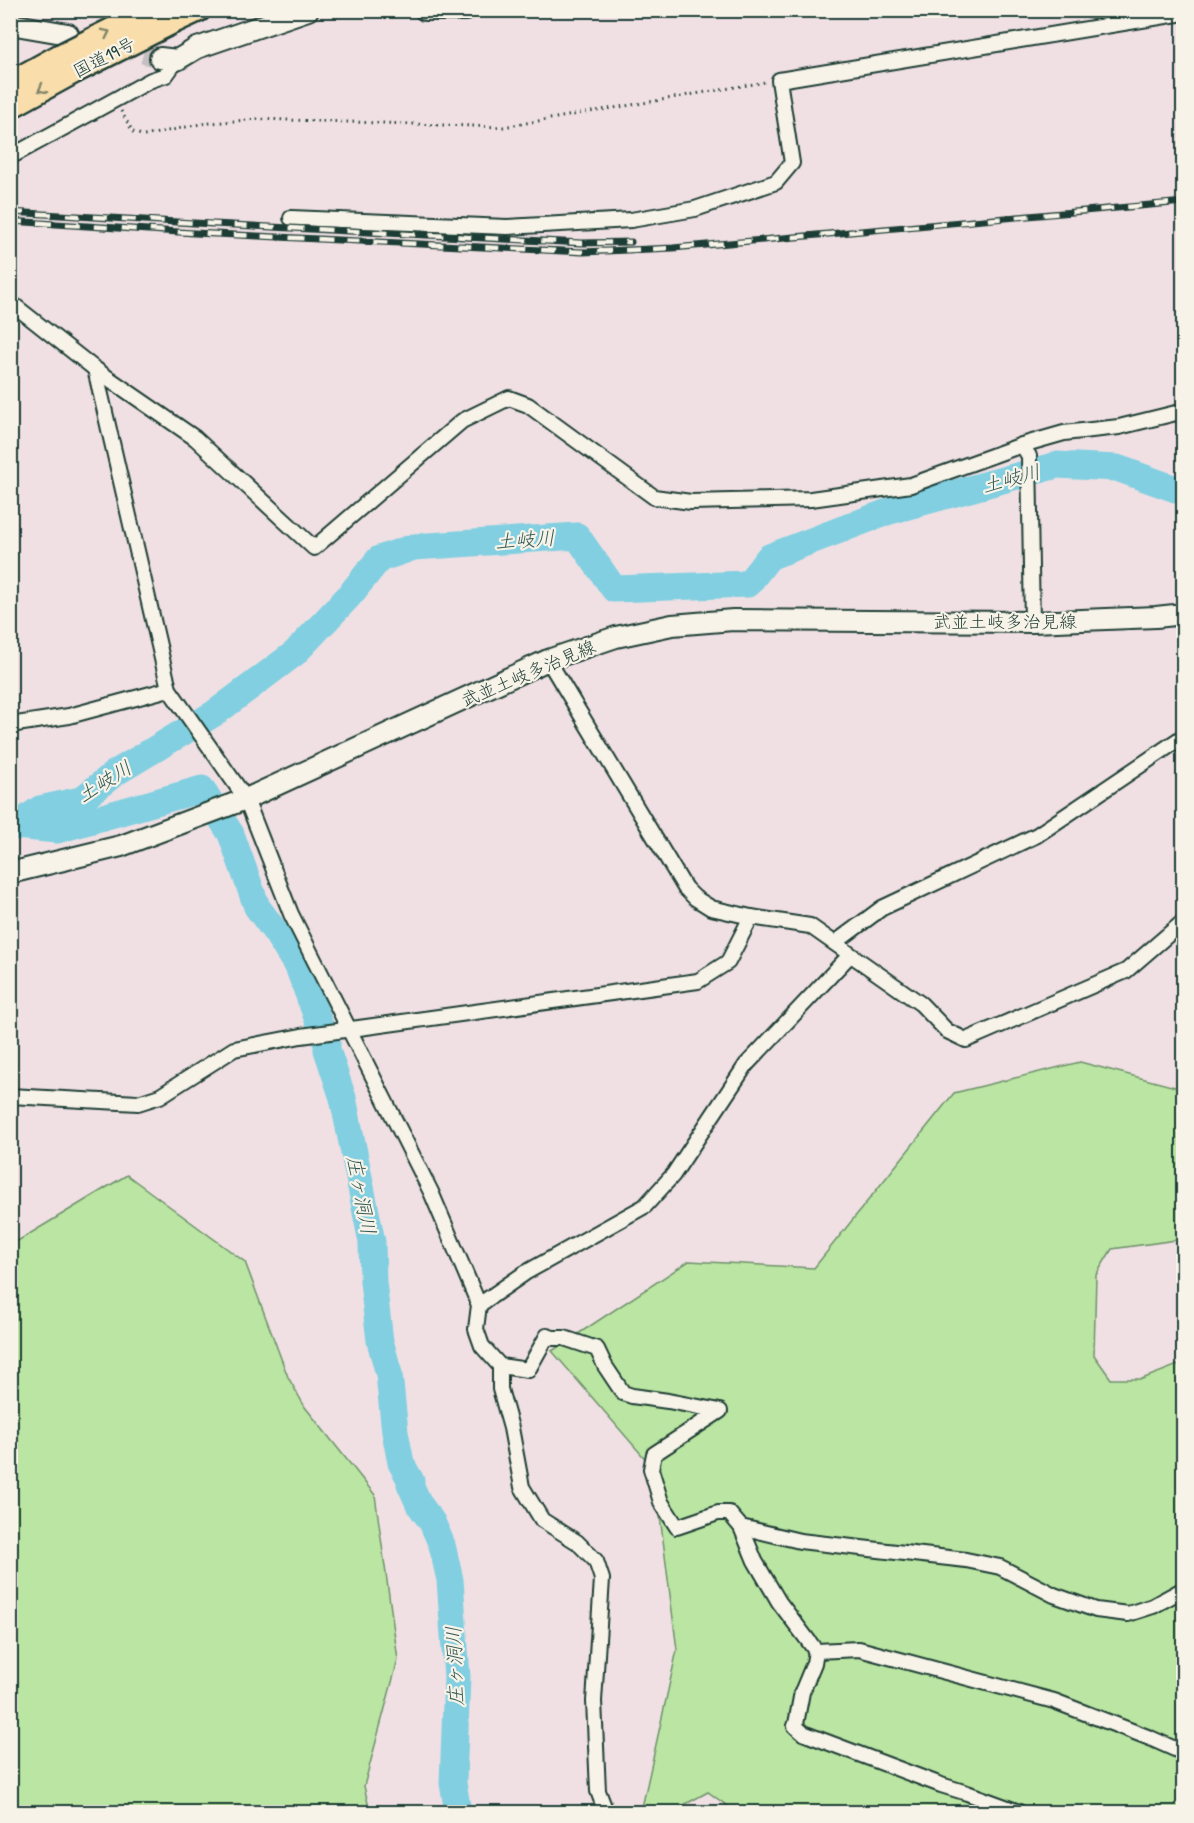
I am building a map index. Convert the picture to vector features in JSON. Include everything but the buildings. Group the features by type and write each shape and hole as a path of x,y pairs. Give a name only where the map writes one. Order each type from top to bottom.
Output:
{"highway":[{"name":"国道19号","path":"10,83 151,10"},
{"name":"国道19号","path":"10,107 67,54 175,21 199,10"}],"main road":[{"path":"168,59 308,10"},
{"path":"425,10 465,10"},
{"path":"10,24 67,54"},
{"name":"武並土岐多治見線","path":"10,873 121,846 199,818 548,660 616,637 672,625 733,620 1033,614 1156,617 1184,614"}],"street":[{"path":"291,218 507,227 632,220 695,209 776,182 792,163 779,80 1184,13"},
{"path":"10,157 151,80 166,75 168,59"},
{"path":"10,302 95,369 195,438 314,548 462,421 509,398 528,405 654,497 691,502 811,499 911,485 1026,451 1065,433 1119,427 1176,413 1184,415"},
{"path":"95,369 169,689 242,798 291,914 431,1192 479,1305 476,1329 482,1346 500,1365 528,1370 547,1336 564,1338 597,1349 623,1393 720,1412 654,1454 651,1469 661,1502 677,1527 718,1512 729,1513 741,1527 755,1561 779,1602 816,1651 814,1663 802,1692 795,1726 803,1733 1019,1812"},
{"path":"1026,451 1033,614"},
{"path":"548,660 685,888 695,898 711,908 810,926 921,1004 947,1030 966,1040 1126,971 1184,921"},
{"path":"10,725 69,716 169,689"},
{"path":"835,943 882,908 1037,835 1184,736"},
{"path":"10,1096 138,1103 160,1096 234,1049 301,1036 698,981 728,962 751,917"},
{"path":"479,1305 525,1273 645,1206 673,1175 746,1065 850,955"},
{"path":"500,1365 500,1389 511,1428 522,1488 542,1520 577,1542 596,1561 602,1579 594,1701 598,1791 606,1812"},
{"path":"741,1527 800,1541 966,1560 1000,1567 1054,1595 1096,1610 1128,1614 1153,1606 1184,1589"},
{"path":"816,1651 859,1649 1054,1701 1184,1753"}],"path":[{"path":"115,100 133,132 144,136 200,124 258,119 503,127 779,80"}],"green space":[{"path":"1080,1062 1183,1089 1183,1239 1112,1249 1096,1275 1094,1355 1111,1379 1142,1379 1183,1363 1183,1812 736,1812 708,1792 671,1812 641,1812 677,1650 654,1469 552,1351 689,1261 814,1268 954,1093"},
{"path":"127,1175 245,1262 288,1377 305,1407 375,1495 398,1660 364,1786 370,1812 11,1812 11,1245"}],"waterway":[{"name":"土岐川","path":"10,828 40,809 81,800 115,773 215,713 295,653 349,596 379,559 414,547 577,536 614,589 748,584 769,557 890,511 1057,465 1117,468 1184,492"},
{"name":"庄ヶ洞川","path":"16,826 57,830 202,789 231,834 257,907 299,969 327,1044 343,1098 372,1242 373,1282 380,1341 389,1374 395,1432 401,1463 411,1481 410,1484 419,1504 432,1522 442,1545 450,1580 457,1677 453,1783 458,1812"}],"tunnel":[{"path":"114,46 160,58"}],"railway":[{"path":"10,221 194,233 583,252 673,248 1184,202"},
{"path":"10,212 582,243 631,242"}]}
